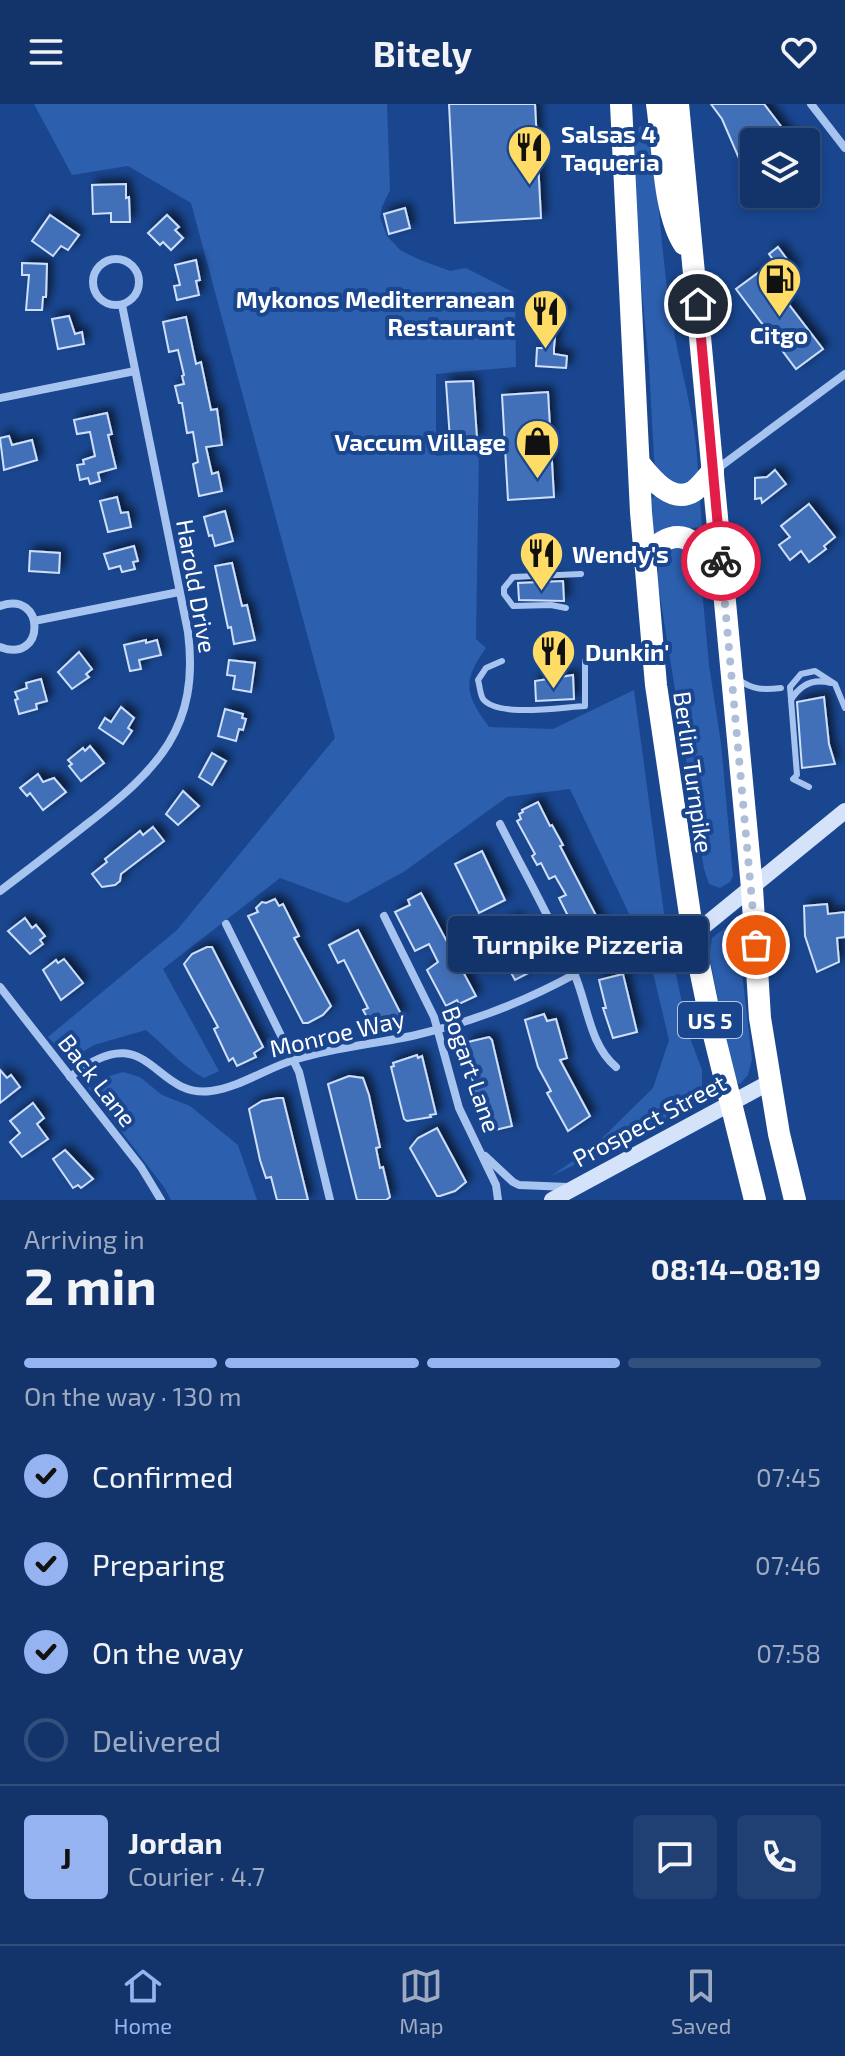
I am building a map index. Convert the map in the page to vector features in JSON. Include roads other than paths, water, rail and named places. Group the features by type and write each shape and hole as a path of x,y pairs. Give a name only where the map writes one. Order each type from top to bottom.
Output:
{"highway":[{"path":"657,104 672,210 679,236 693,258"},
{"name":"Berlin Turnpike","path":"678,104 752,888 760,1018 795,1200"},
{"path":"621,108 645,115 661,129"},
{"name":"Berlin Turnpike","path":"621,108 644,557 660,716 693,935 730,1104 755,1200"},
{"path":"639,463 655,482 673,494 683,495 694,491 713,471"},
{"path":"644,557 657,544 680,536 691,539 722,576"}],"main road":[{"path":"693,935 845,811"},
{"name":"Prospect Street","path":"552,1200 770,1082"}],"street":[{"path":"811,104 845,148"},
{"path":"108,260 126,261 138,275 136,293 122,305 107,304 94,291 94,273 108,260"},
{"name":"Harold Drive","path":"0,891 133,788 165,751 181,719 190,685 190,649 122,305"},
{"path":"0,398 135,371"},
{"path":"713,471 845,374"},
{"path":"34,621 179,592"},
{"path":"0,606 11,603 20,605 34,621 34,634 26,645 10,651 0,647"},
{"path":"500,824 575,974 595,1039 616,1067"},
{"name":"Bogart Lane","path":"384,916 430,1005 459,1108 496,1185 498,1200"},
{"path":"226,924 294,1060 330,1200"},
{"name":"Monroe Way","path":"70,1077 103,1056 126,1053 144,1058 179,1085 210,1091 294,1060 438,1029 506,1007 575,974"},
{"name":"Back Lane","path":"0,987 141,1167 161,1200"},
{"name":"Bogart Lane","path":"478,1150 519,1185 575,1188"}],"lane":[{"path":"566,608 551,605 513,606 504,594 504,588 513,577 581,574"},
{"path":"502,661 486,668 478,680 481,697 491,706 510,710 585,706 585,661"},
{"path":"809,787 793,779 797,775 790,687 801,674 815,671 835,684 845,708"},
{"path":"732,675 750,688 781,688"},
{"path":"791,700 798,689 807,684 823,681 835,684"}],"place":[{"name":"Salsas 4 Taqueria","path":"530,186"},
{"name":"Citgo","path":"779,319"},
{"name":"Mykonos Mediterranean Restaurant","path":"546,351"},
{"name":"Vaccum Village","path":"537,480"},
{"name":"Wendy's","path":"541,592"},
{"name":"Dunkin'","path":"554,690"},
{"name":"Turnpike Pizzeria","path":"756,945"}]}
